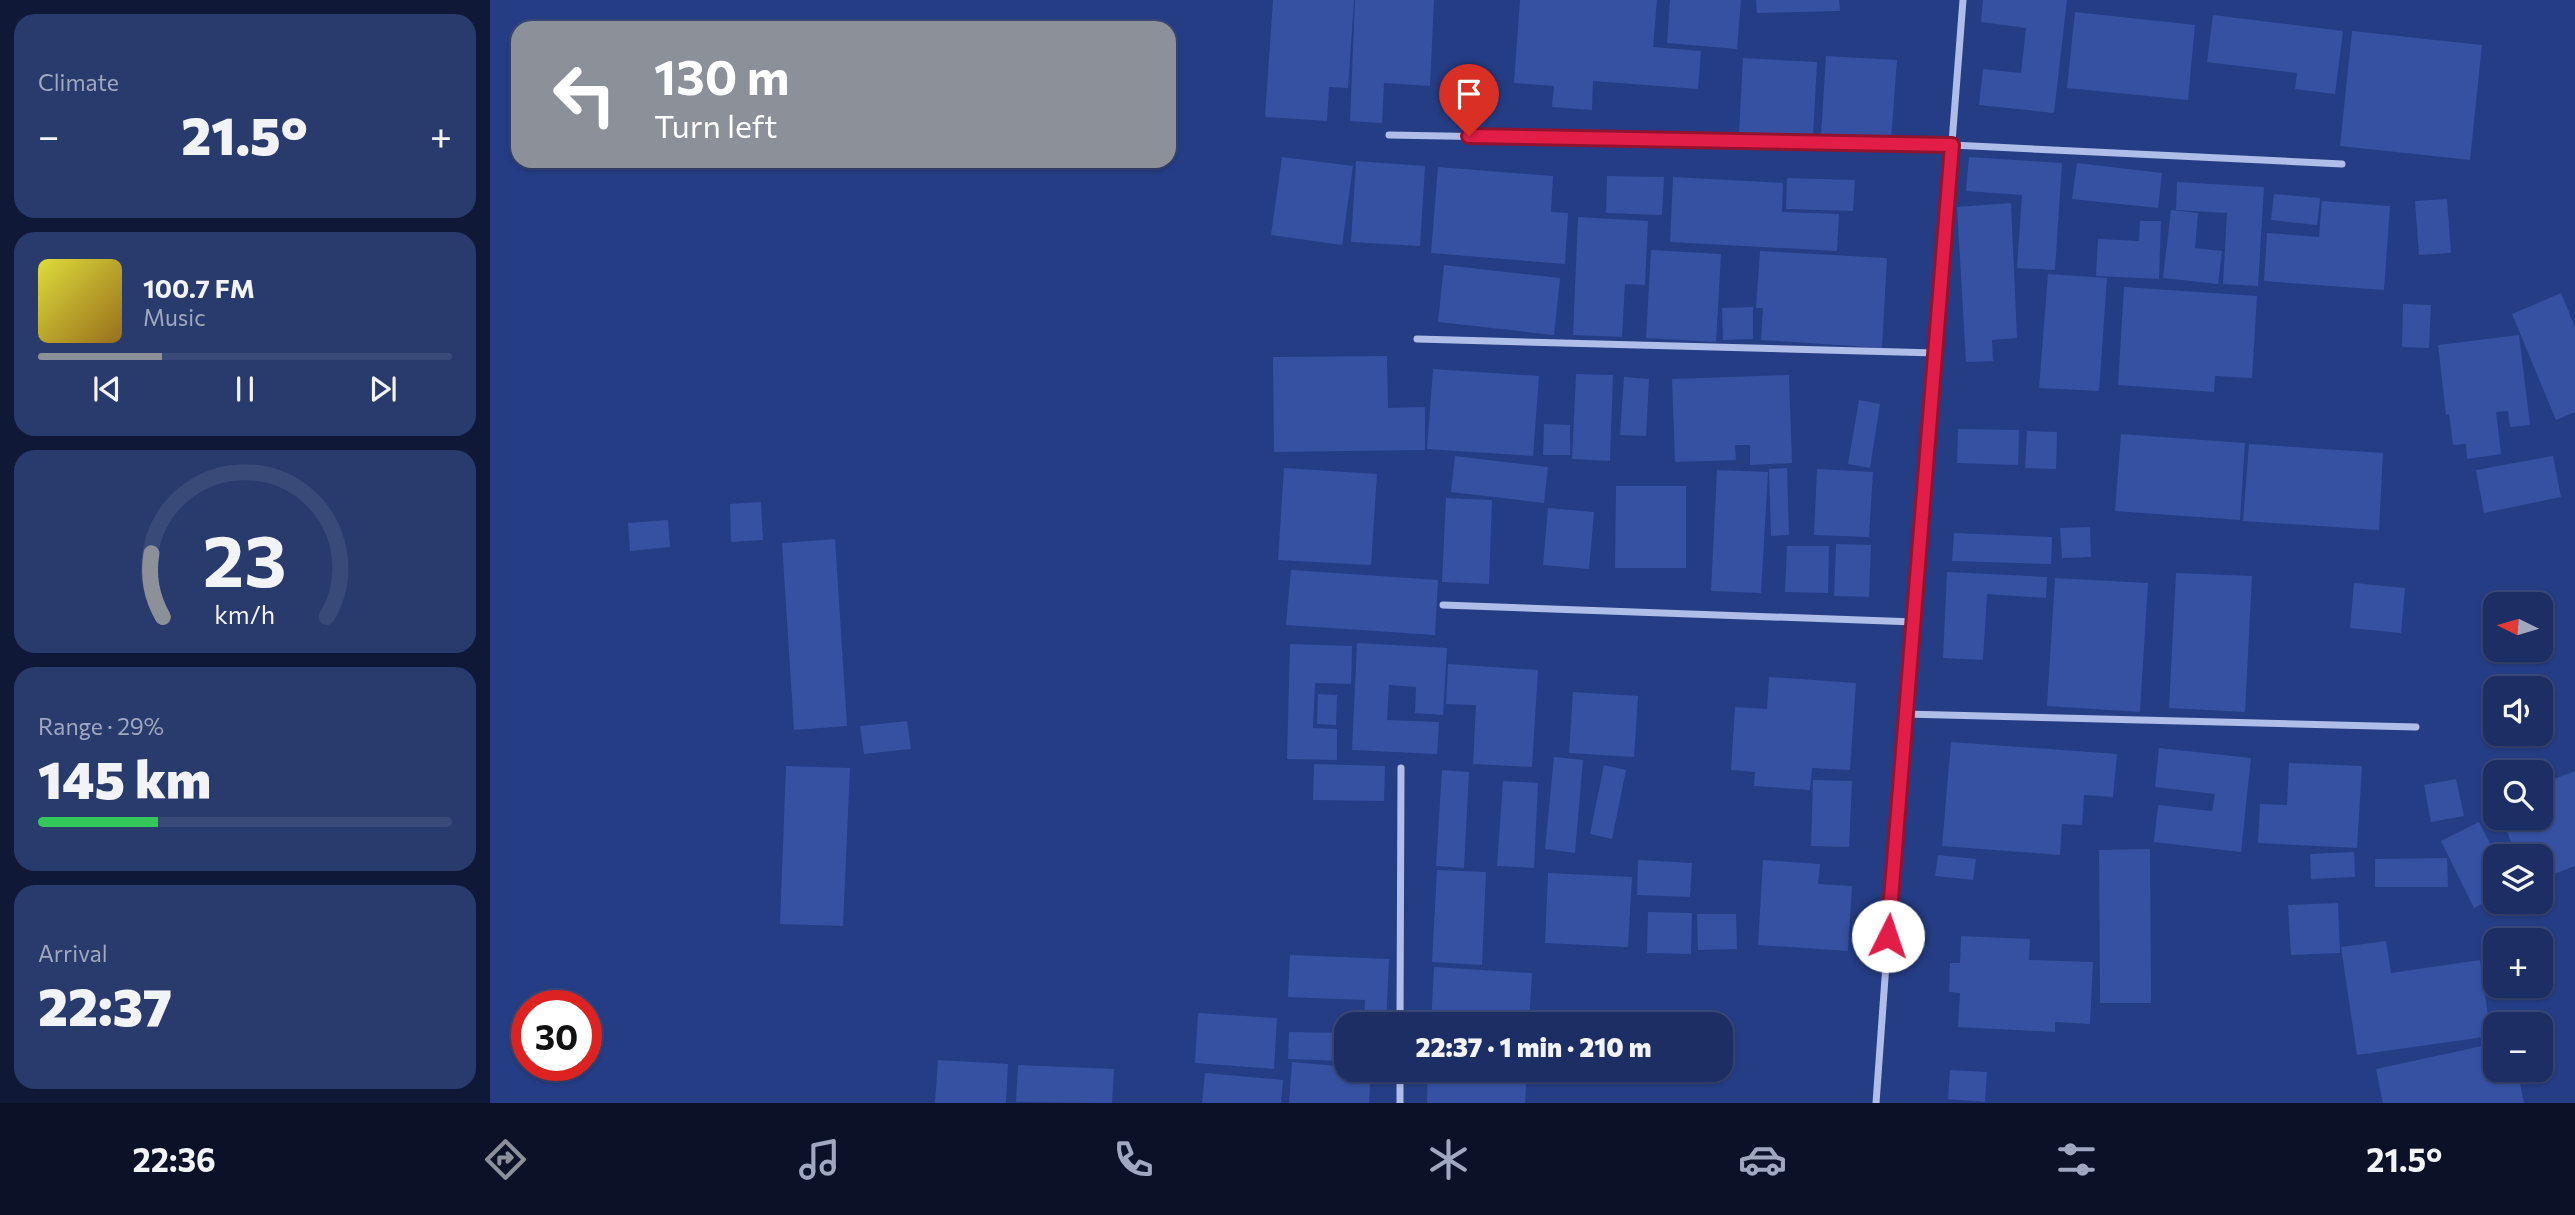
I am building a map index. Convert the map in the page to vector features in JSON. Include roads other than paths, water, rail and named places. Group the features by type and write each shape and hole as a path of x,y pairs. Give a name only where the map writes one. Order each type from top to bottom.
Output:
{"street":[{"path":"1876,1103 1964,0"},
{"path":"1389,135 1952,145 2342,163"},
{"path":"1417,339 1936,353"},
{"path":"1443,605 1915,622"},
{"path":"1905,714 2416,727"},
{"path":"1401,768 1401,1012"},
{"path":"1400,1082 1400,1103"}]}
